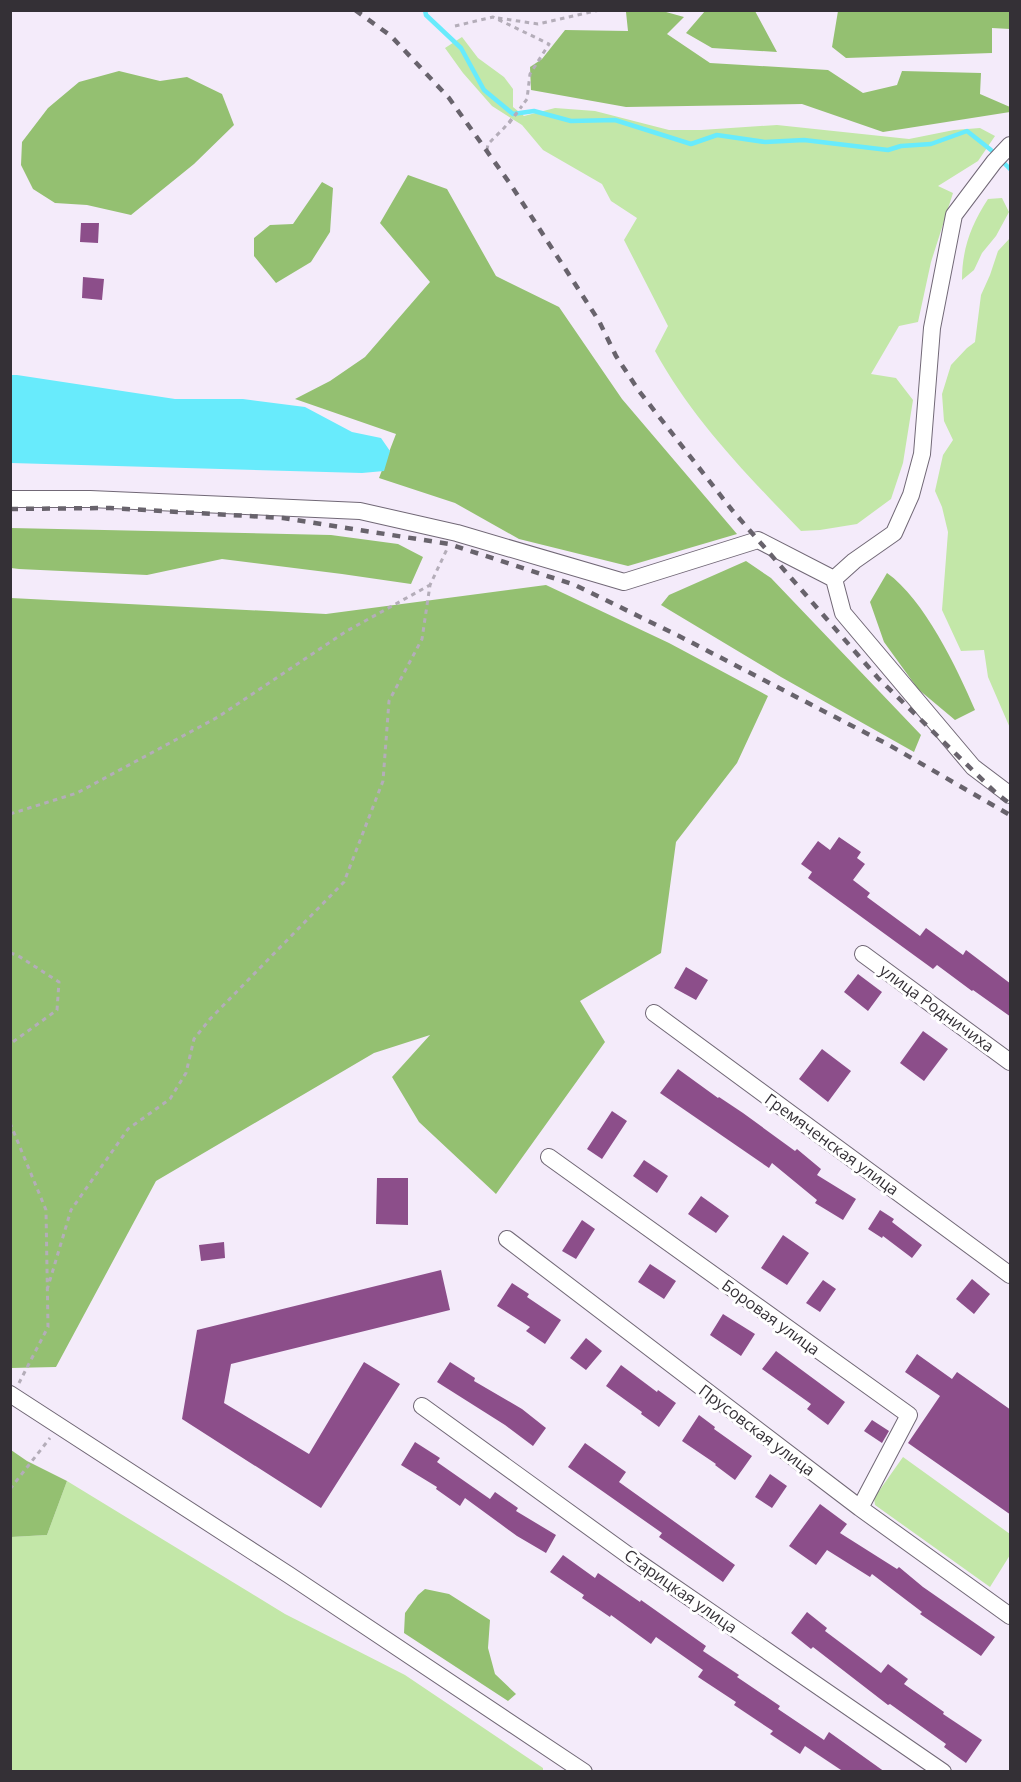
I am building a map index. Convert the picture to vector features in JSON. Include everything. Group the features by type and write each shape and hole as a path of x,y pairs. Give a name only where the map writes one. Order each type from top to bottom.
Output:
{"street":[{"path":"834,579 854,561 894,532 911,495 922,454 932,328 954,215 1003,153"},
{"path":"10,499 90,499 360,511 457,533 624,582 758,540 834,579 843,613 973,767 1011,795"},
{"name":"улица Родничиха","path":"862,954 1011,1062"},
{"name":"Гремяченская улица","path":"654,1013 1011,1275"},
{"name":"Боровая улица","path":"549,1157 909,1416 860,1508"},
{"name":"Прусовская улица","path":"507,1239 860,1508 1011,1616"},
{"path":"12,1395 289,1575 584,1772"},
{"name":"Старицкая улица","path":"422,1406 642,1565 943,1772"}],"path":[{"path":"455,26 493,17 538,24 600,10"},
{"path":"487,150 488,144 504,128 516,114 509,123 522,106 527,99 530,74 549,44 493,17"},
{"path":"47,1290 71,1210 128,1129 170,1099 186,1073 194,1039 210,1019 344,882 382,781 388,701 422,639 430,585 449,544 457,533"},
{"path":"10,814 77,793 218,717 345,632 430,585"},
{"path":"10,953 17,955 59,982 57,1010 10,1044"},
{"path":"11,1124 46,1210 48,1327 12,1395"},
{"path":"10,1489 59,1426"}],"green space":[{"path":"659,10 684,17 667,34 710,63 828,70 863,93 897,85 902,71 981,73 980,94 1010,107 1010,112 883,132 802,104 626,107 531,90 530,67 542,59 565,30 628,31 626,12"},
{"path":"705,11 755,11 777,52 712,48 686,33"},
{"path":"838,11 1010,11 1010,29 992,28 992,53 846,58 832,47"},
{"path":"462,37 478,58 504,77 513,89 513,107 524,116 555,108 595,111 669,130 777,125 909,139 954,130 980,128 995,136 978,161 938,186 953,193 931,262 918,322 899,326 871,374 896,378 913,400 903,463 891,499 857,524 801,531 761,489 703,423 655,351 668,326 624,240 637,218 611,201 602,184 543,150 522,125 492,106 445,48"},
{"path":"119,71 160,81 187,77 222,94 234,125 194,164 131,215 87,205 55,203 33,189 21,165 22,142 48,108 79,82"},
{"path":"408,175 447,189 496,276 559,307 622,399 737,534 628,566 519,539 455,503 379,478 396,434 295,399 330,381 365,357 430,282 380,223"},
{"path":"322,182 333,188 330,232 311,262 276,283 254,256 254,238 270,225 293,224"},
{"path":"1002,198 1009,212 996,236 982,253 974,270 962,280 966,248 977,218 988,199"},
{"path":"1010,238 1010,728 988,677 984,650 961,651 942,610 948,532 942,507 935,491 943,455 953,440 944,421 942,394 951,365 975,342 981,295 998,251"},
{"path":"11,528 331,535 398,544 423,557 411,584 222,559 147,575 19,569 11,568"},
{"path":"746,561 771,578 921,735 914,752 781,677 661,605 669,595"},
{"path":"887,573 914,599 926,617 949,655 975,710 955,720 918,689 884,642 870,602"},
{"path":"546,585 669,643 768,696 737,763 676,842 661,953 580,1001 605,1042 496,1194 419,1122 392,1077 430,1035 374,1053 156,1181 56,1367 11,1368 11,598 326,614"},
{"path":"11,1450 27,1461 67,1481 47,1535 11,1537"},
{"path":"903,1457 1010,1534 1010,1555 990,1587 875,1505 874,1498"},
{"path":"67,1481 285,1614 405,1675 543,1768 543,1772 11,1772 11,1537 47,1535"},
{"path":"425,1589 449,1594 490,1620 488,1648 495,1674 516,1694 508,1701 404,1633 405,1613"}],"water":[{"path":"11,375 175,399 243,399 305,407 352,432 381,438 390,451 384,471 362,473 11,463"}],"building":[{"path":"81,223 99,223 98,243 80,242"},
{"path":"83,277 104,279 102,300 82,298"},
{"path":"839,837 861,852 857,858 865,864 853,880 870,893 867,897 920,936 926,928 963,955 966,950 1011,984 1011,1017 937,965 933,969 808,878 812,872 801,864 818,841 830,850"},
{"path":"686,967 708,980 696,1000 674,988"},
{"path":"858,974 882,992 868,1011 844,992"},
{"path":"923,1031 948,1049 924,1081 900,1063"},
{"path":"822,1049 851,1071 828,1102 799,1079"},
{"path":"678,1069 795,1151 797,1149 821,1169 817,1175 856,1199 843,1220 815,1203 817,1200 772,1163 769,1168 660,1093"},
{"path":"612,1111 627,1121 602,1159 587,1149"},
{"path":"644,1160 668,1176 657,1193 633,1176"},
{"path":"377,1178 408,1178 408,1225 376,1224"},
{"path":"701,1196 729,1216 716,1233 688,1214"},
{"path":"880,1210 894,1219 892,1222 922,1245 912,1258 883,1236 882,1238 868,1229"},
{"path":"582,1220 595,1229 576,1259 562,1251"},
{"path":"783,1235 809,1253 787,1285 761,1268"},
{"path":"224,1242 225,1258 201,1261 199,1245"},
{"path":"650,1264 676,1281 664,1299 638,1282"},
{"path":"441,1270 450,1310 231,1364 224,1403 309,1454 364,1362 400,1384 321,1508 182,1419 197,1330"},
{"path":"972,1279 990,1294 974,1314 956,1299"},
{"path":"823,1280 836,1289 820,1312 806,1303"},
{"path":"512,1283 529,1294 527,1297 561,1320 545,1344 526,1331 530,1327 497,1306"},
{"path":"723,1314 755,1334 741,1356 710,1335"},
{"path":"586,1338 602,1351 586,1370 570,1358"},
{"path":"776,1351 845,1402 828,1425 807,1409 811,1404 762,1369"},
{"path":"917,1354 952,1379 957,1372 1011,1410 1011,1515 908,1443 940,1396 905,1372"},
{"path":"450,1362 475,1378 474,1381 522,1409 546,1428 533,1446 505,1425 437,1382"},
{"path":"621,1365 676,1403 659,1427 606,1386"},
{"path":"699,1415 715,1427 714,1429 752,1456 735,1480 682,1441"},
{"path":"872,1420 889,1431 882,1443 864,1431"},
{"path":"415,1442 440,1458 437,1462 490,1499 495,1492 518,1508 516,1511 556,1535 546,1553 517,1536 465,1498 460,1506 436,1489 437,1487 401,1465"},
{"path":"585,1443 626,1472 619,1482 735,1565 723,1582 659,1537 662,1533 568,1467"},
{"path":"770,1474 787,1486 772,1508 755,1497"},
{"path":"820,1504 847,1524 840,1533 897,1569 899,1567 923,1587 995,1637 981,1656 920,1614 922,1612 872,1574 870,1577 827,1550 816,1565 789,1546"},
{"path":"563,1555 595,1578 598,1573 640,1602 641,1600 706,1646 703,1651 780,1706 778,1709 824,1740 829,1732 885,1772 844,1772 805,1746 800,1754 770,1734 773,1731 734,1705 736,1702 698,1677 703,1670 656,1637 651,1644 611,1615 610,1617 582,1598 584,1595 550,1572"},
{"path":"807,1612 827,1628 825,1631 881,1673 888,1664 908,1679 904,1684 982,1740 966,1763 944,1747 946,1744 890,1704 888,1705 813,1647 811,1649 791,1633"}],"waterway":[{"path":"425,10 426,15 461,48 484,90 513,114 534,111 571,121 615,120 691,144 717,135 765,142 804,140 888,150 901,146 931,144 967,131 1010,169"}],"railway":[{"path":"355,10 391,36 449,98 511,185 599,321 616,356 639,391 732,510 878,678 1010,804"},
{"path":"10,509 110,508 283,518 449,544 575,585 889,745 1010,815"}]}
